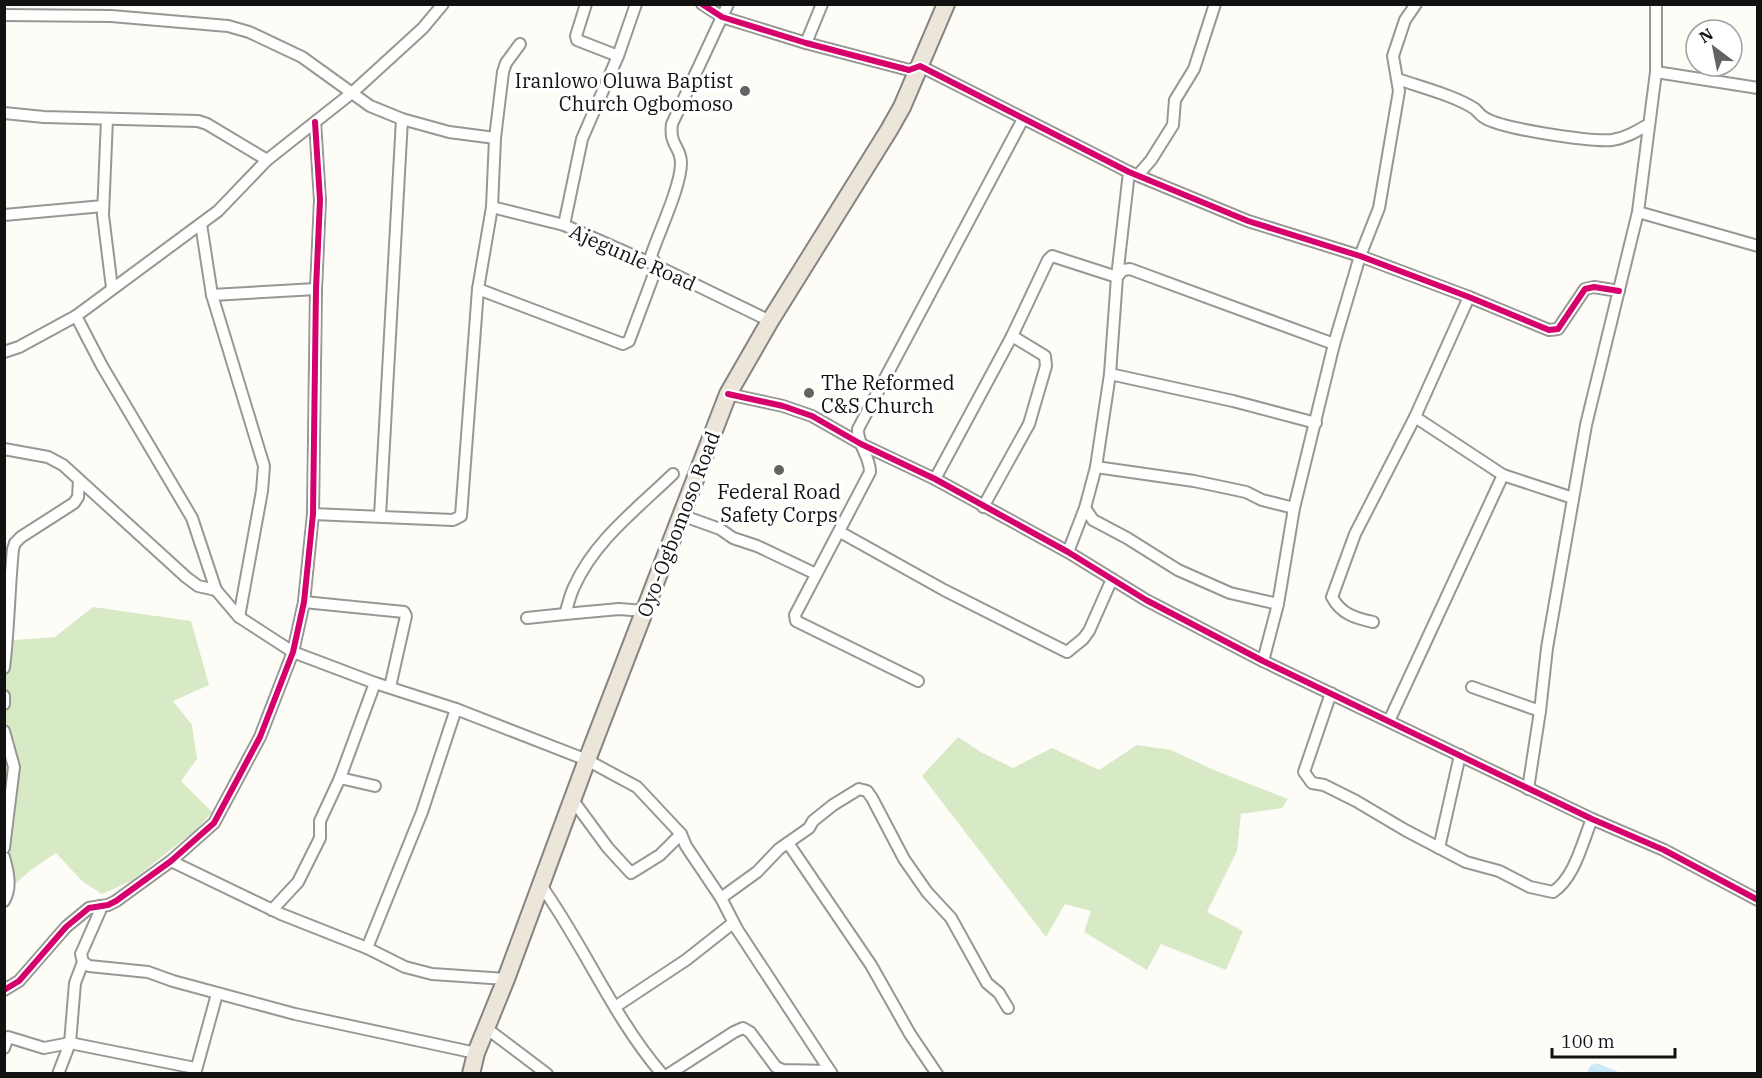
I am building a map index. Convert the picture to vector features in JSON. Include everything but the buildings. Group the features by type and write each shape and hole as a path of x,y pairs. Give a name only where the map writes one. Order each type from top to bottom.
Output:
{"highway":[{"name":"Oyo-Ogbomoso Road","path":"471,1074 476,1053 728,394 770,321 890,130 946,4"}],"street":[{"path":"4,352 19,347 76,316 218,211 267,160 353,92 423,28 443,4"},
{"path":"586,4 576,36 577,40 618,56"},
{"path":"564,225 582,139 618,56 636,4"},
{"path":"702,4 722,17 806,43 909,70 920,66 1134,174 1248,221 1360,256 1549,330 1558,329 1585,289 1594,287 1619,291"},
{"path":"478,289 623,344 629,341 657,266 651,255 679,179 680,152 673,144 672,124 728,4"},
{"path":"806,43 822,4"},
{"path":"1068,552 1085,508 1096,468 1110,374 1118,277 1134,174 1151,159 1173,125 1175,100 1194,69 1215,4"},
{"path":"1263,661 1278,604 1294,508 1334,344 1360,256 1379,208 1400,91 1393,56 1405,20 1416,4"},
{"path":"1528,789 1540,711 1546,648 1586,425 1638,212 1656,72 1656,4"},
{"path":"4,15 29,10 228,26 249,32 302,57 370,106 402,119 449,132 495,138"},
{"path":"313,514 453,520 460,516 463,506 478,289 492,207 495,138 503,72 506,63 520,44"},
{"path":"1656,72 1758,88"},
{"path":"1398,79 1461,102 1475,109 1485,118 1551,134 1611,140 1627,137 1649,124"},
{"path":"4,112 30,116 198,121 207,124 267,160"},
{"path":"107,119 103,225 112,288"},
{"path":"380,516 402,119"},
{"path":"918,681 796,621 795,615 870,472 870,462 858,437 858,429 1023,119"},
{"path":"4,990 19,981 66,927 89,908 108,905 116,901 171,861 214,823 261,737 293,652 303,602 313,514 316,289 320,200 315,122"},
{"path":"4,215 103,206"},
{"name":"Ajegunle Road","path":"492,207 564,225 657,266 770,321"},
{"path":"1638,212 1758,246"},
{"path":"201,224 212,295 264,466 262,492 239,617"},
{"path":"935,479 1012,336 1048,260 1052,256 1118,277"},
{"path":"1118,277 1123,270 1130,269 1334,344"},
{"path":"212,295 316,289"},
{"path":"1373,622 1353,617 1337,607 1332,597 1355,534 1415,417 1469,297"},
{"path":"76,316 102,366 192,518 216,590 239,617 293,652 375,683 456,709 587,760 637,787 681,834 686,846 721,898 737,929"},
{"path":"983,507 1029,424 1046,366 1045,356 1012,336"},
{"path":"1110,374 1233,401 1316,423"},
{"path":"728,394 783,406 812,416 861,444 935,479 1068,552 1146,600 1263,661 1528,789 1664,850 1758,900"},
{"path":"1415,417 1503,475 1573,498"},
{"path":"4,449 48,457 63,465 186,577 198,586 216,590"},
{"path":"1096,468 1194,481 1246,492 1262,500 1294,508"},
{"path":"566,614 573,588 589,560 615,527 673,474"},
{"path":"1389,721 1503,475"},
{"path":"4,668 9,626 6,605 15,543 74,503 78,497 79,480"},
{"path":"1085,508 1094,520 1178,570 1230,592 1278,604"},
{"path":"681,515 720,529 733,538 756,546 816,574"},
{"path":"840,532 944,590 1067,652 1089,632 1112,579"},
{"path":"303,602 404,612 406,616 390,687"},
{"path":"527,618 619,609 645,611"},
{"path":"272,910 297,882 321,838 320,821 340,778 375,683"},
{"path":"1472,687 1540,711"},
{"path":"1331,693 1304,772 1306,777 1312,783 1324,785 1356,801 1466,862 1512,876 1530,887 1553,892 1562,886 1570,873 1592,819"},
{"path":"4,696 4,704"},
{"path":"366,948 422,812 456,709"},
{"path":"4,731 14,774 4,848"},
{"path":"1439,848 1460,755"},
{"path":"340,778 375,786"},
{"path":"721,898 757,872 779,849 809,828 813,821 833,805 859,789 867,791 904,859 927,892 951,918 987,983 999,993 1008,1008"},
{"path":"572,799 608,848 631,873 660,855 681,834"},
{"path":"788,843 871,965 910,1034 937,1074"},
{"path":"4,857 8,869 9,890 4,901"},
{"path":"171,861 272,910 366,948 405,967 426,973 506,979"},
{"path":"540,884 563,916 642,1050 662,1074"},
{"path":"58,1074 70,1043 75,983 83,962 81,954 100,911 100,906"},
{"path":"615,1007 686,960 733,923 831,1072"},
{"path":"83,962 89,966 148,972 217,994 295,1014 476,1053"},
{"path":"4,1048 8,1037 44,1048 70,1043 195,1071 217,994"},
{"path":"486,1028 547,1074"},
{"path":"669,1074 743,1028 750,1032 776,1068 831,1072"}],"green space":[{"path":"93,607 191,621 209,685 173,701 192,725 197,759 181,781 212,812 197,829 131,881 102,894 82,881 56,853 32,869 5,893 5,638 15,640 55,637"},
{"path":"958,737 1013,768 1052,748 1099,770 1137,745 1171,750 1214,770 1288,799 1282,808 1241,814 1237,851 1207,912 1243,931 1226,970 1161,944 1147,970 1084,932 1091,911 1065,904 1046,937 922,776"}],"water":[{"path":"1597,1063 1621,1073 1587,1073 1590,1066"}],"cycle path":[{"path":"702,4 722,17 806,43 909,70 920,66 1129,172 1248,221 1360,256 1549,330 1558,329 1585,289 1594,287 1619,291"},
{"path":"4,990 19,981 66,927 89,908 108,905 116,901 171,861 214,823 260,737 293,652 304,602 313,514 316,289 320,200 315,122"},
{"path":"728,394 783,406 812,416 861,444 935,479 1068,552 1146,600 1263,661 1592,819 1664,850 1758,900"}],"place":[{"name":"Iranlowo Oluwa Baptist Church Ogbomoso","path":"745,91"},
{"name":"The Reformed C&S Church","path":"809,393"},
{"name":"Federal Road Safety Corps","path":"779,470"}]}
